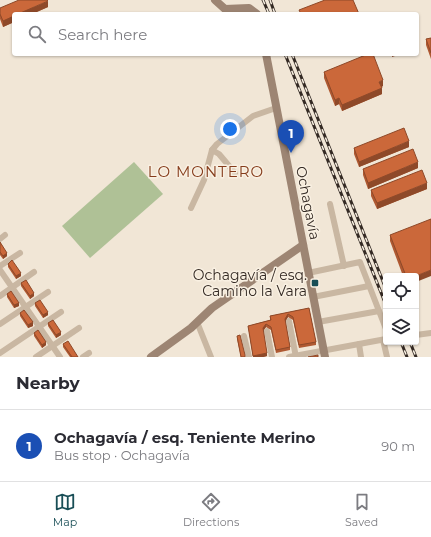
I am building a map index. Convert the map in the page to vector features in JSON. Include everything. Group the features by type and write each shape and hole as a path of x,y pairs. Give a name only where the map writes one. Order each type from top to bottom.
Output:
{"main road":[{"path":"215,0 225,9 249,8 254,12"},
{"name":"Ochagavía","path":"266,56 324,354"},
{"path":"151,357 197,322 212,308 303,246"}],"street":[{"path":"191,208 204,180 212,150 226,136 253,116 276,108"},
{"path":"212,150 219,154 235,173"},
{"path":"330,204 344,266"},
{"path":"0,266 20,253"},
{"path":"308,273 360,262 383,321"},
{"path":"0,270 60,357"},
{"path":"0,296 34,272"},
{"path":"313,297 369,286"},
{"path":"0,324 48,292"},
{"path":"318,322 379,311"},
{"path":"0,353 61,312"},
{"path":"289,321 296,356"},
{"path":"197,322 210,357"},
{"path":"36,357 79,328"},
{"path":"267,331 272,357"},
{"path":"419,335 431,333"},
{"path":"244,336 248,357"},
{"path":"289,357 324,354 383,339"},
{"path":"359,344 361,357"},
{"path":"385,345 387,357"},
{"path":"83,357 89,353"}],"green space":[{"path":"134,162 163,194 90,258 62,226"}],"building":[{"path":"19,0 48,1 23,12 12,12 12,17 3,21 0,14 0,8"},
{"path":"325,0 353,0 358,12 300,12 299,10"},
{"path":"431,38 431,53 426,39"},
{"path":"363,56 374,56 383,80 379,82 382,88 342,105 339,98 335,100 324,72"},
{"path":"404,128 409,141 359,162 354,148"},
{"path":"413,149 418,162 368,183 363,169"},
{"path":"422,170 427,183 377,203 371,190"},
{"path":"431,219 431,270 419,275 419,273 405,273 390,235"},
{"path":"0,242 7,253 3,256 0,252"},
{"path":"12,260 21,273 16,276 8,264"},
{"path":"26,280 34,293 30,296 21,283"},
{"path":"11,291 19,303 14,305 7,294"},
{"path":"40,300 48,312 43,315 35,303"},
{"path":"309,308 316,342 299,345 293,317 288,314 285,319 290,347 276,350 271,327 266,324 263,328 267,353 253,356 248,326 271,320 270,316"},
{"path":"24,310 33,322 28,325 20,313"},
{"path":"53,320 61,332 56,335 48,323"},
{"path":"38,330 46,342 42,345 34,333"},
{"path":"240,335 245,357 241,357 237,336"},
{"path":"68,341 78,357 72,357 63,344"}],"railway":[{"path":"263,0 268,12"},
{"path":"270,0 274,12"},
{"path":"286,56 383,298"},
{"path":"293,56 383,282"},
{"path":"402,345 407,357"},
{"path":"411,345 416,357"}],"place":[{"name":"Ochagavía / esq. Teniente Merino","path":"291,153"},
{"name":"Ochagavía / esq. Camino la Vara","path":"315,283"}],"district":[{"name":"LO MONTERO","path":"206,172"}]}
